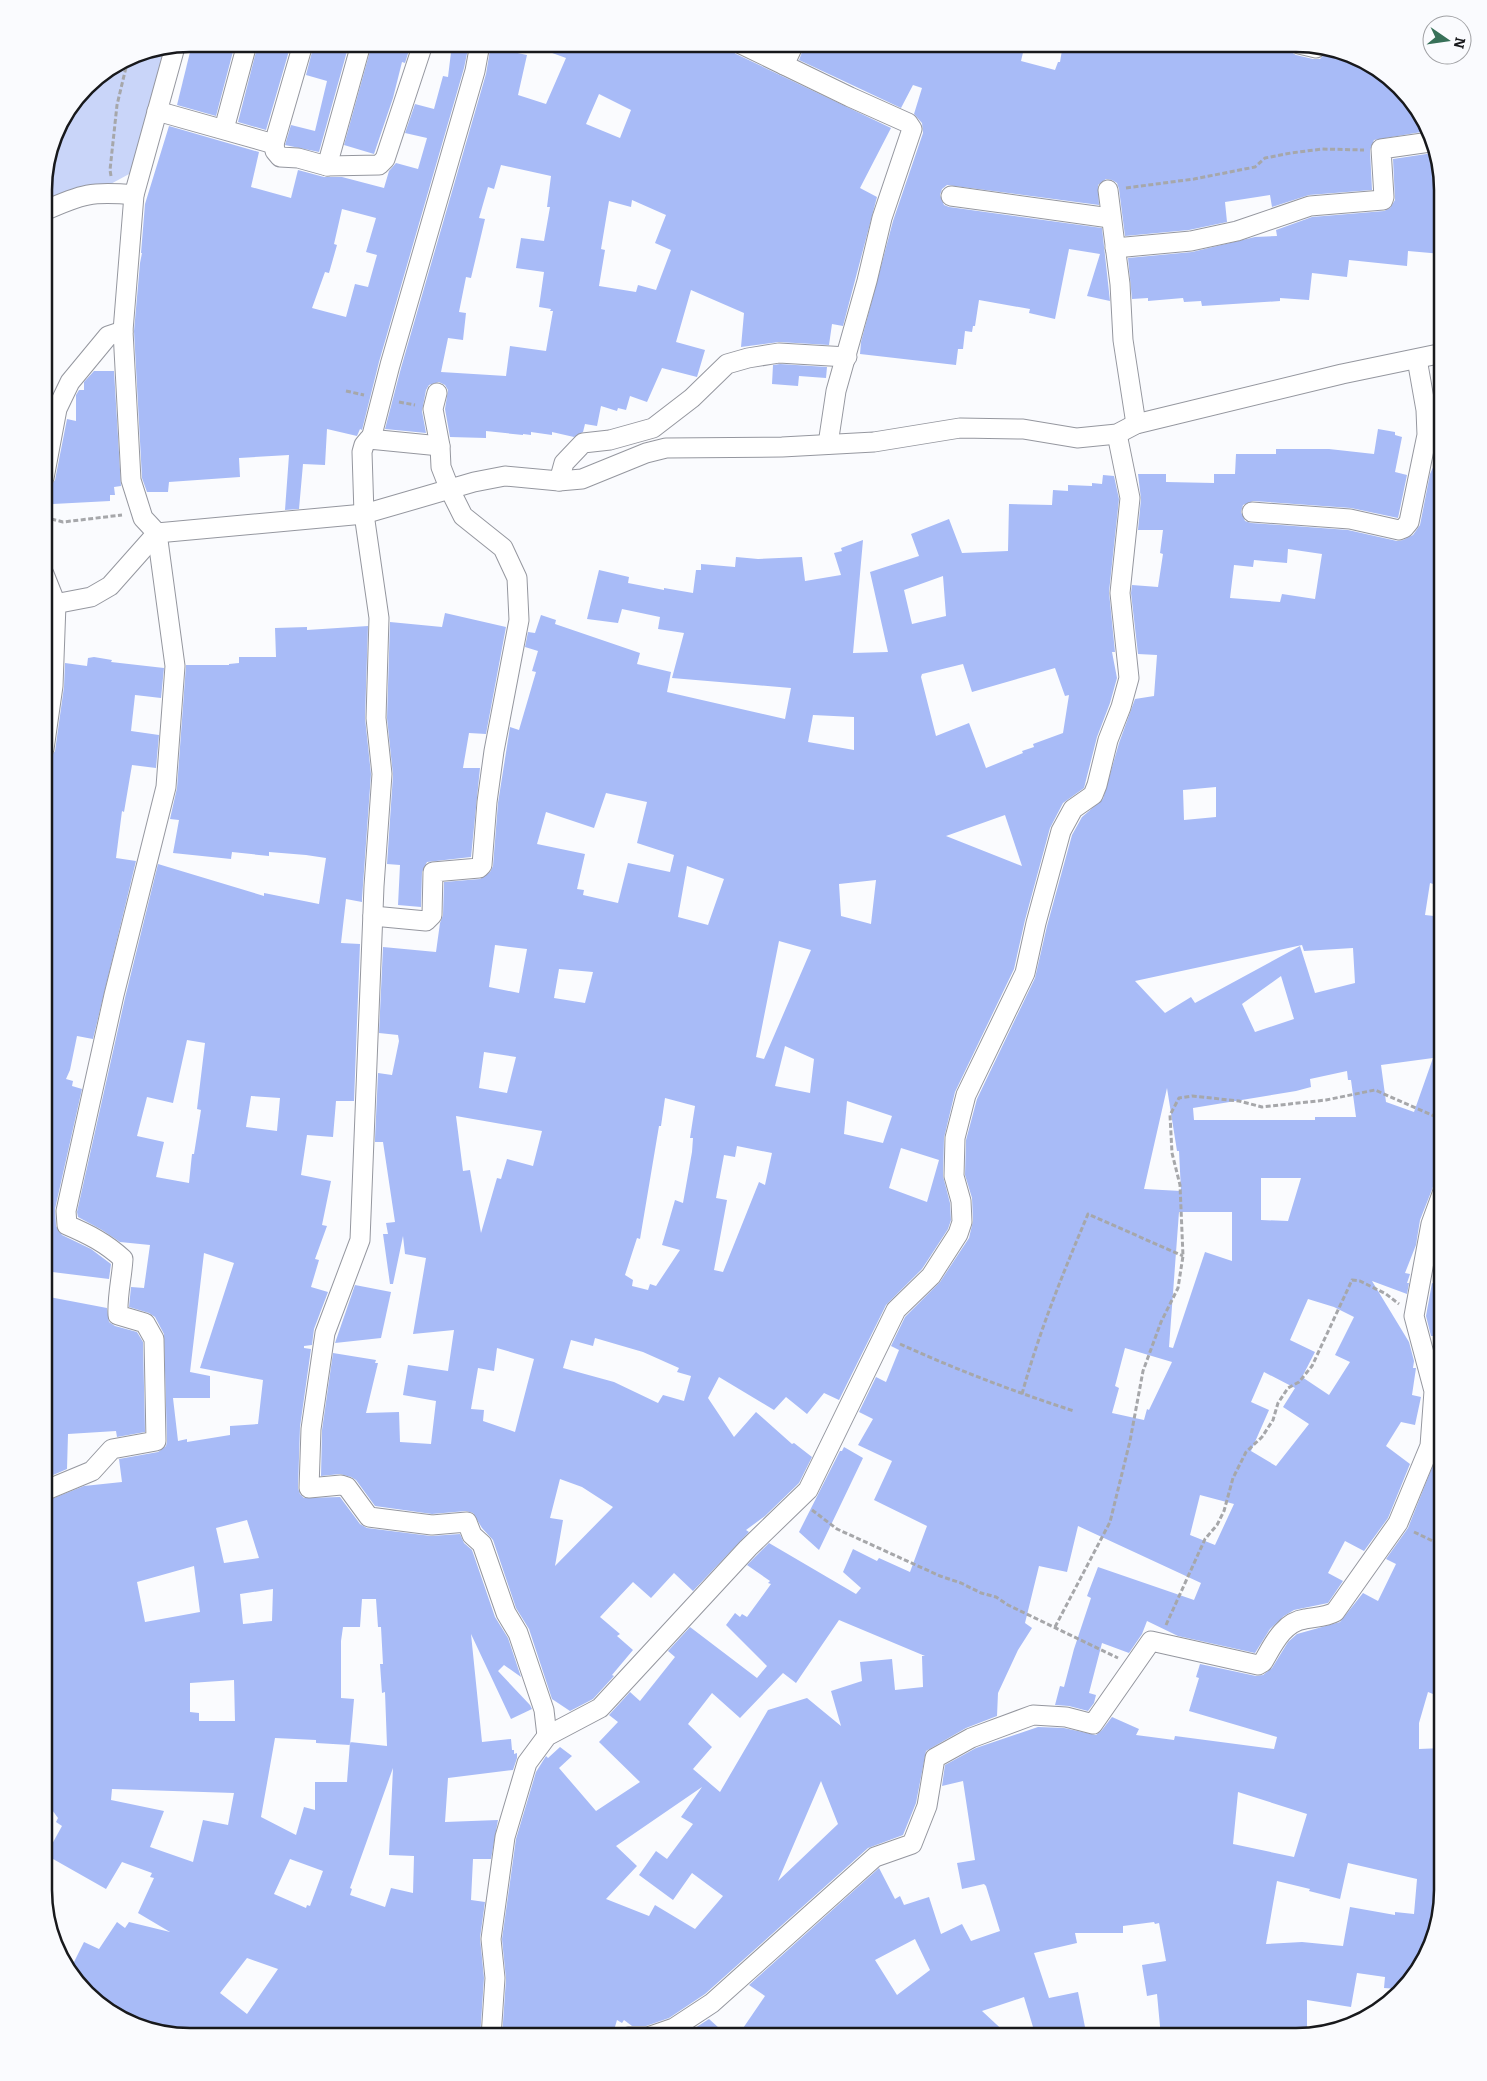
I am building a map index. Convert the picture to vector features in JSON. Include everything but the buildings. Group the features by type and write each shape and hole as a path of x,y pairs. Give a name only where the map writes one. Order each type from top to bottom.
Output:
{"street":[{"path":"224,129 244,53"},
{"path":"300,53 274,144 275,151 280,157 298,158 327,166 379,165 385,159 420,53"},
{"path":"327,166 359,53"},
{"path":"478,53 475,71 390,365 371,439 364,445 362,452 364,514 379,618 376,718 382,774 360,1240 325,1333 311,1429 309,1488 341,1485 348,1487 369,1517 432,1525 466,1522 472,1535 482,1544 506,1613 518,1633 544,1710 547,1736"},
{"path":"759,53 908,123 912,129 882,218 847,357 836,391 828,444"},
{"path":"784,65 790,53"},
{"path":"52,1488 92,1471 112,1449 156,1441 154,1340 145,1323 118,1315 117,1301 121,1286 123,1259 112,1248 84,1232 67,1225 66,1210 114,995 166,787 174,666 157,533 143,518 130,480 123,331 134,195 173,54"},
{"path":"157,111 274,144"},
{"path":"1115,248 1191,241 1237,230 1310,206 1383,200 1381,149 1426,143"},
{"path":"1108,190 1110,218 1120,284 1123,340 1136,424"},
{"path":"53,207 76,197 95,192 134,195"},
{"path":"951,196 1110,218"},
{"path":"53,405 108,336 123,331"},
{"path":"559,481 564,463 583,443 610,440 653,428 692,398 727,364 748,358 779,353 815,357 847,357"},
{"path":"53,604 91,597 110,586 157,533 364,514 474,482 505,476 559,481 582,479 646,453 666,448 782,447 874,442 960,428 1023,429 1077,438 1117,434 1136,424 1342,374 1434,355"},
{"path":"1252,512 1350,519 1399,530 1404,528 1410,522 1427,435 1426,410 1417,359"},
{"path":"374,916 426,920 432,915 433,872 479,868 483,860 487,802 494,751 519,620 517,578 503,548 463,516 441,467 440,446 433,409 436,393"},
{"path":"492,2028 495,1978 491,1939 504,1837 527,1763 547,1736 600,1708 748,1548 808,1490 896,1310 931,1276 958,1234 962,1222 961,1202 954,1176 955,1138 966,1095 1026,973 1036,923 1061,831 1073,809 1093,795 1098,785 1108,740 1121,707 1129,678 1120,593 1130,498 1117,434"},
{"path":"371,439 440,446"},
{"path":"674,2028 712,2003 875,1857 912,1844 927,1806 936,1758 971,1738 1033,1716 1066,1717 1093,1724 1151,1641 1258,1665 1261,1664 1282,1630 1299,1620 1335,1612 1398,1523 1430,1446 1434,1390 1414,1316 1434,1216"}],"path":[{"path":"114,193 110,170 117,105 126,69"},
{"path":"1108,190 1194,179 1255,167 1265,158 1291,153 1322,149 1381,149"},
{"path":"53,519 63,522 116,516 140,511"},
{"path":"1055,1627 1110,1522 1130,1441 1143,1371 1161,1322 1178,1288 1183,1256 1180,1185 1172,1153 1170,1115 1178,1098 1192,1096 1230,1100 1262,1107 1326,1100 1375,1090 1434,1116"},
{"path":"1022,1394 1040,1333 1059,1281 1088,1214 1183,1256"},
{"path":"1151,1641 1160,1636 1205,1539 1224,1511 1233,1478 1246,1452 1262,1437 1273,1420 1278,1403 1288,1388 1299,1382 1312,1366 1352,1280 1368,1285 1386,1294 1396,1303 1415,1310"},
{"path":"883,1336 948,1366 1074,1411"},
{"path":"798,1499 836,1529 940,1576 961,1583 981,1594 996,1597 1134,1666"},
{"path":"1398,1523 1434,1541"}],"shaded area":[{"path":"162,55 131,173 53,215 53,182 57,155 71,122 81,107 100,87 114,76 138,63"}]}
